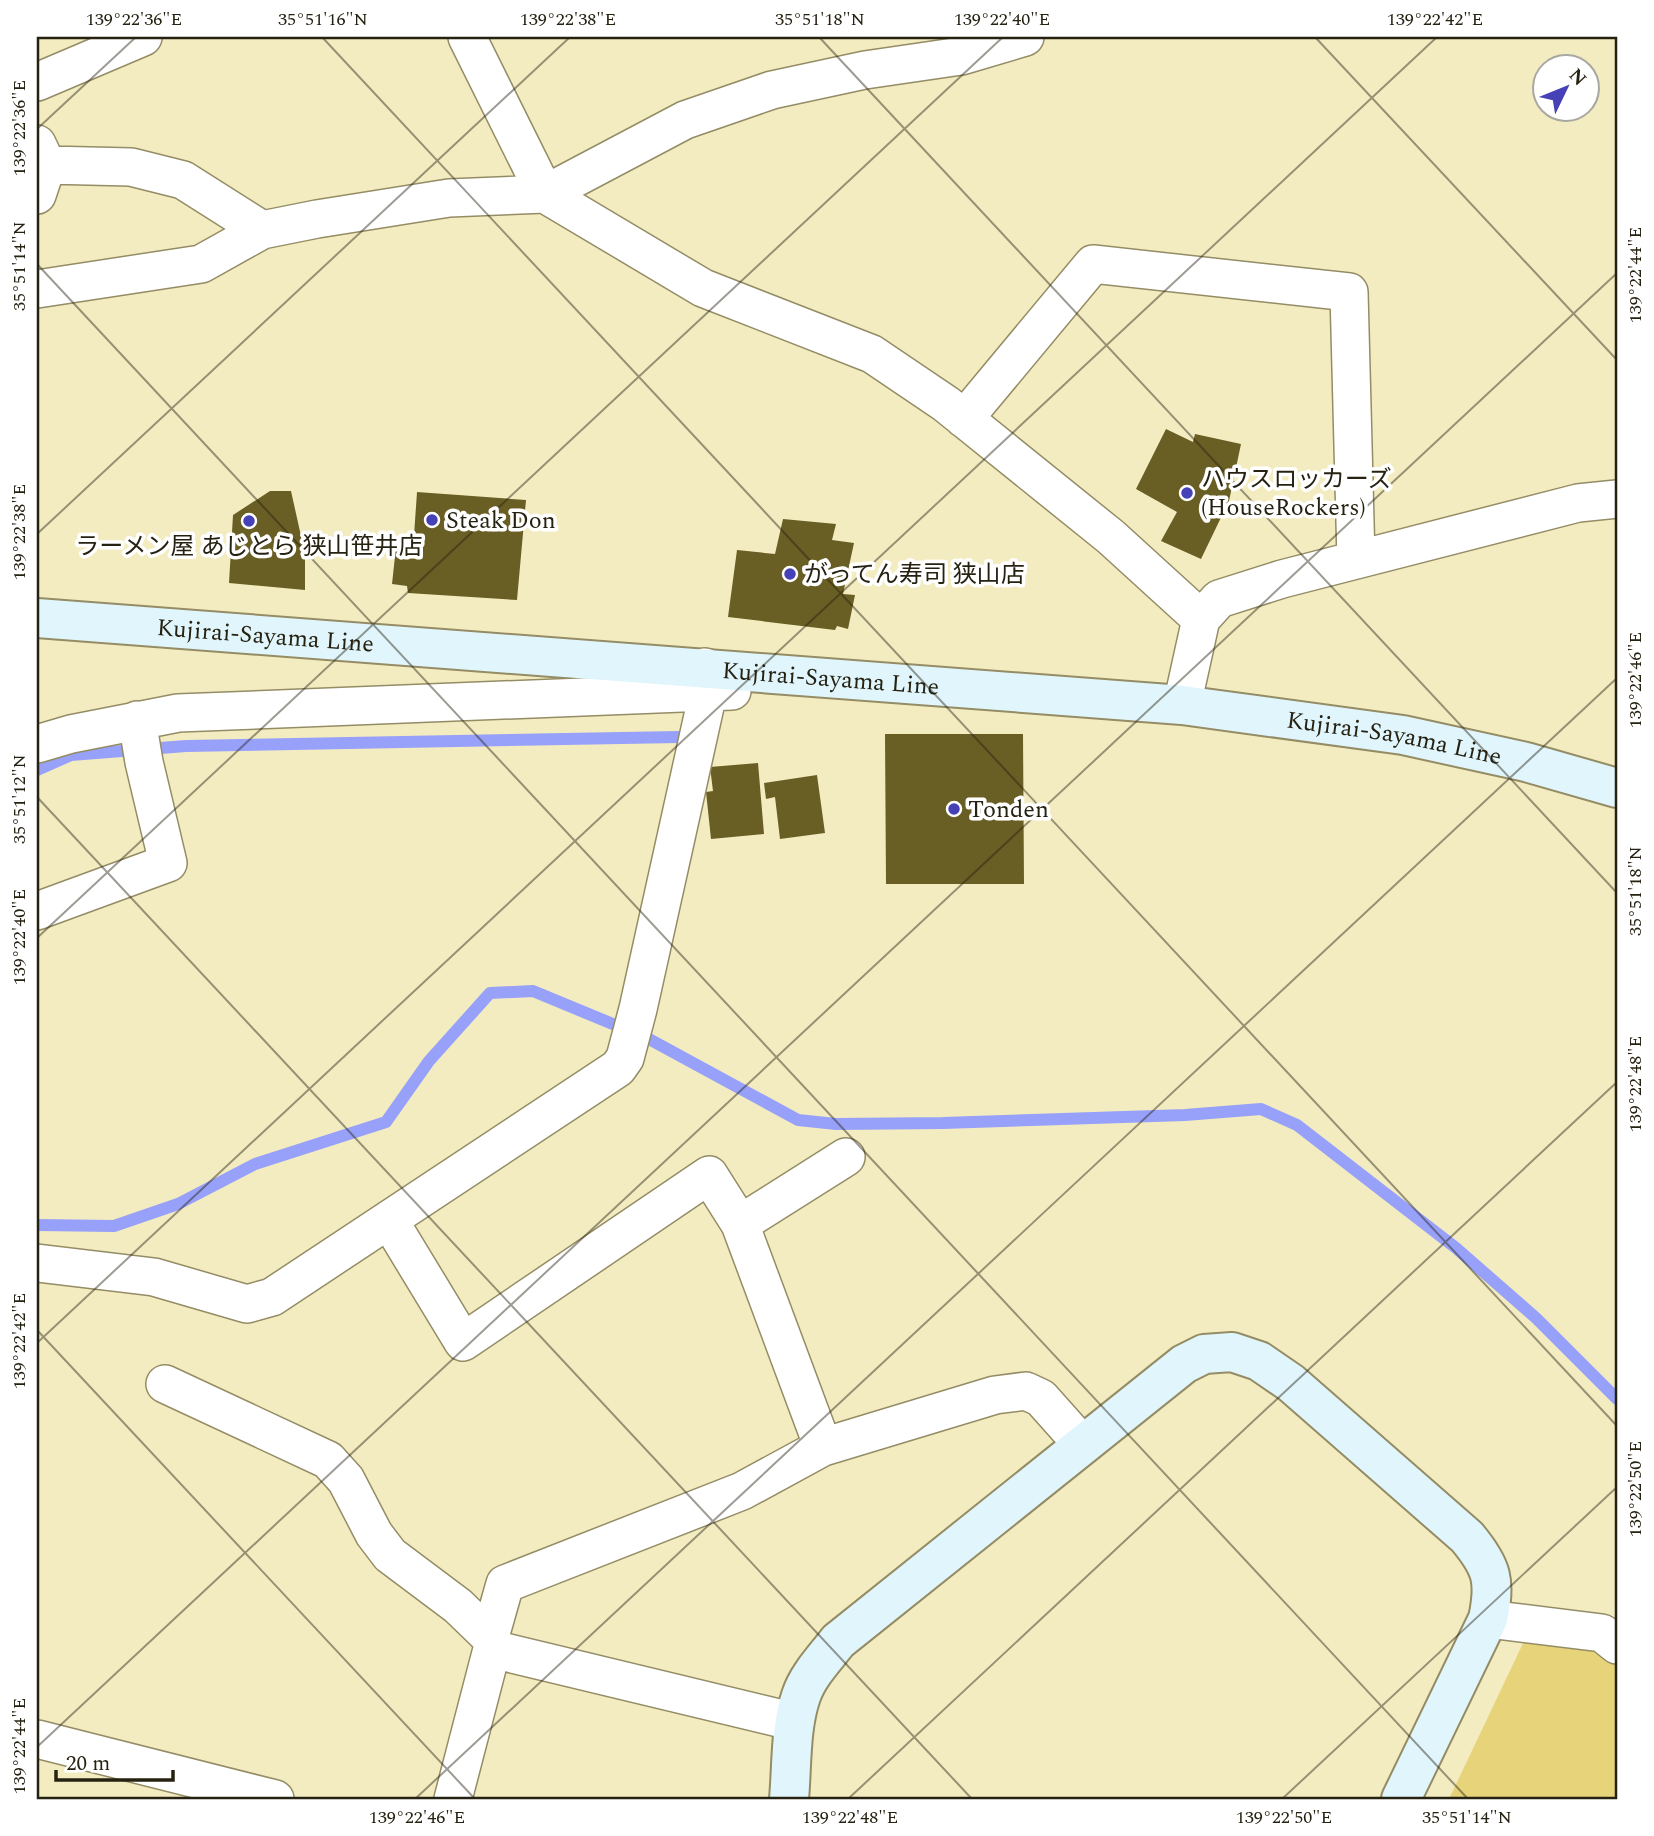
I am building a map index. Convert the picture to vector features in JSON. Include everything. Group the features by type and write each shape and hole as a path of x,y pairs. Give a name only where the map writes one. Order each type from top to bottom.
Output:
{"main road":[{"name":"Kujirai-Sayama Line","path":"37,618 707,680 864,680 1182,705 1403,735 1526,762 1617,788"},
{"path":"789,1799 796,1722 802,1694 817,1667 838,1641 1184,1364 1204,1354 1233,1352 1259,1360 1291,1383 1467,1537 1485,1558 1494,1588 1488,1619 1401,1799"}],"street":[{"path":"37,82 143,37"},
{"path":"467,37 545,194 703,288 872,354 964,419 1111,537 1201,619"},
{"path":"37,289 201,264 262,230 449,198 545,194 684,120 772,90 865,70 961,56 1025,37"},
{"path":"40,168 131,167 183,180 262,230"},
{"path":"964,419 1093,264 1349,292 1356,560"},
{"path":"1182,705 1201,619 1219,599 1356,560 1578,503 1617,499"},
{"path":"37,744 140,741 178,713 707,680 638,1009 625,1058 618,1068 272,1297 247,1304 153,1277 37,1263"},
{"path":"37,911 168,863 140,741"},
{"path":"740,1224 846,1157"},
{"path":"388,1220 463,1342 709,1175 740,1224 823,1447"},
{"path":"165,1384 328,1460 346,1480 374,1534 390,1555 458,1606 491,1643 796,1722"},
{"path":"453,1799 505,1584 742,1491 823,1447 995,1395 1026,1391 1041,1398 1082,1444"},
{"path":"1488,1619 1602,1633 1617,1645"},
{"path":"37,1739 275,1799"}],"shaded area":[{"path":"1525,1639 1606,1653 1617,1668 1617,1799 1449,1799"}],"building":[{"path":"1166,429 1193,442 1195,434 1241,444 1229,501 1201,559 1161,541 1177,512 1136,489"},
{"path":"270,491 291,491 305,554 305,590 229,583 233,515"},
{"path":"417,492 526,500 517,600 408,593 407,586 392,584 396,547 413,550"},
{"name":"がってん寿司 狭山店","path":"783,519 836,524 832,540 854,543 843,594 855,595 848,629 837,626 835,630 728,617 737,550 775,554"},
{"name":"Tonden","path":"885,734 1023,734 1024,884 886,884"},
{"path":"758,763 764,834 711,839 706,792 713,791 710,767"},
{"path":"817,775 825,833 780,839 775,797 766,799 764,783"}],"waterway":[{"path":"37,770 71,755 186,746 679,737"},
{"path":"37,1225 114,1226 178,1204 255,1164 386,1122 429,1061 490,993 533,991 649,1039 798,1120 836,1124 943,1123 1185,1115 1261,1109 1297,1125 1456,1248 1536,1318 1617,1399"}],"place":[{"name":"ハウスロッカーズ (HouseRockers)","path":"1187,493"},
{"name":"Steak Don","path":"432,520"},
{"name":"ラーメン屋 あじとら 狭山笹井店","path":"249,521"},
{"name":"がってん寿司 狭山店","path":"790,574"},
{"name":"Tonden","path":"954,809"}]}
